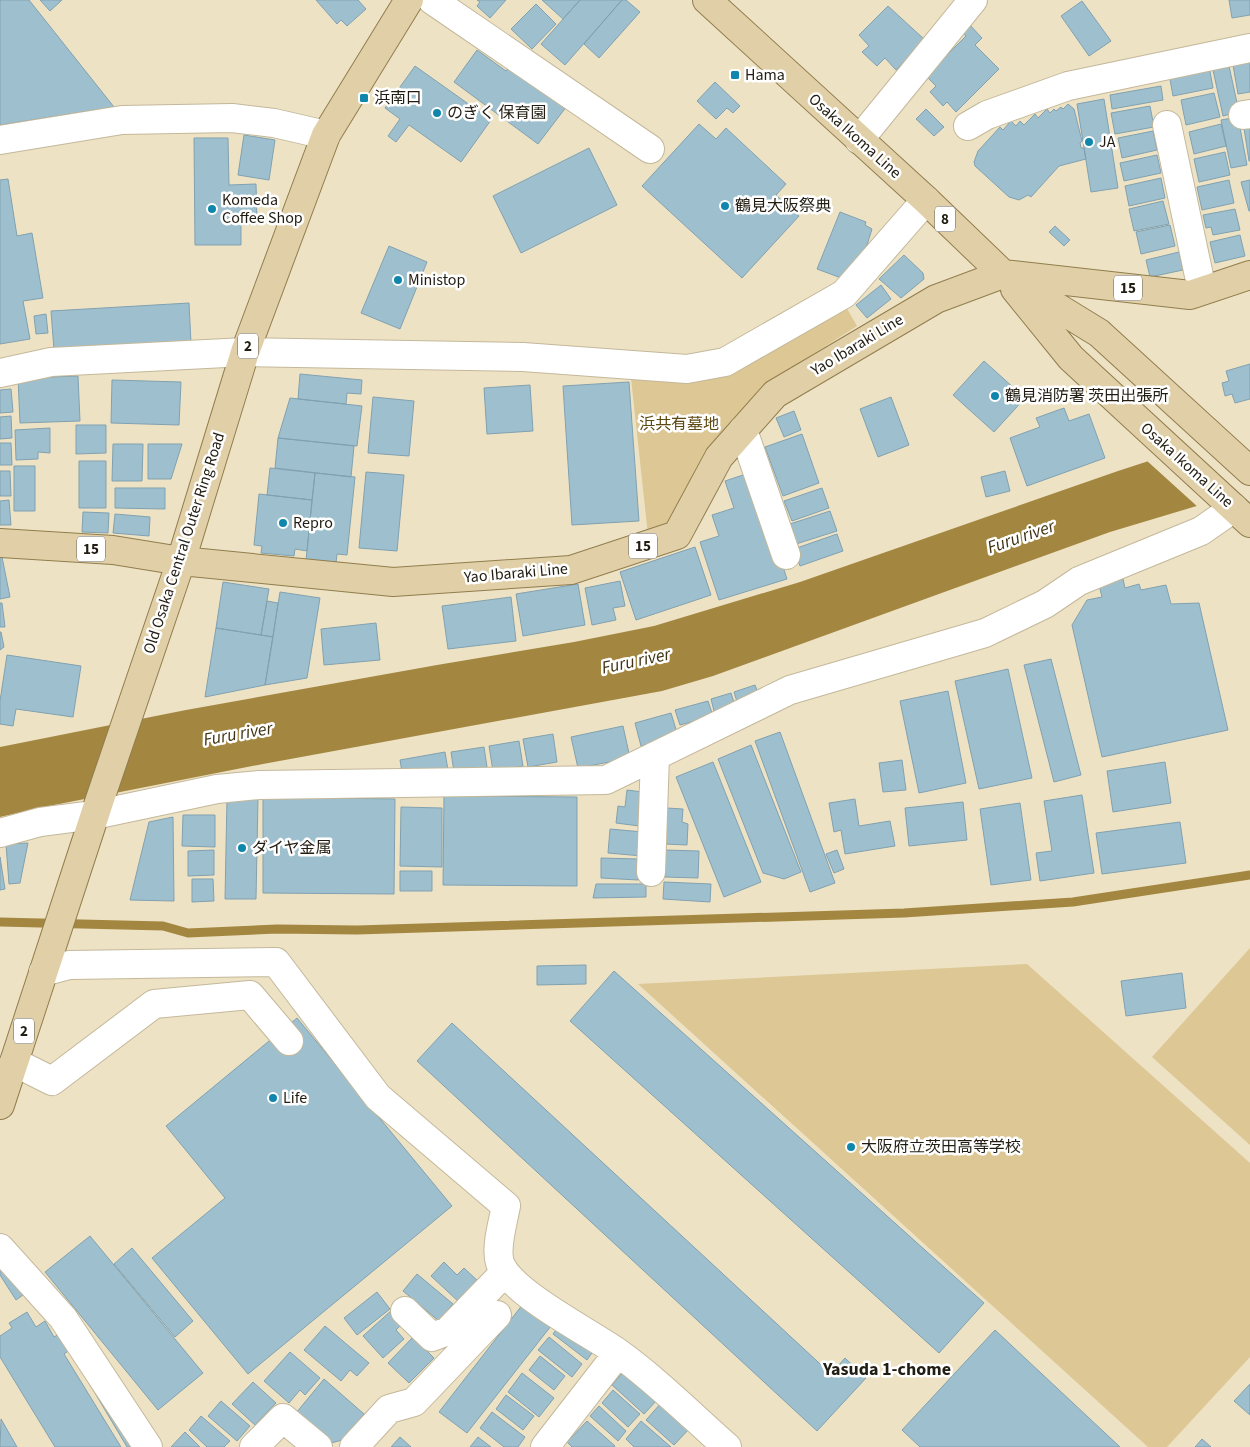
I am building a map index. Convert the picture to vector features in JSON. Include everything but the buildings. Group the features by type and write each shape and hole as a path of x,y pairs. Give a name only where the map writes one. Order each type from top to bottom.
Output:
{"main road":[{"name":"Old Osaka Central Outer Ring Road","path":"0,1105 129,710 181,561 245,352 326,135 409,0"},
{"name":"Osaka Ikoma Line","path":"707,0 926,200 1003,274 1071,358 1242,515"},
{"name":"Osaka Ikoma Line","path":"1003,274 1100,333 1250,471"},
{"name":"Yao Ibaraki Line","path":"0,543 113,550 181,561 393,582 571,570 678,535 719,457 775,394 936,299 1003,274 1190,295 1250,275"}],"street":[{"path":"432,0 650,149"},
{"path":"859,140 973,0"},
{"path":"968,126 986,115 1068,86 1250,48"},
{"path":"0,140 122,120 222,118 274,122 326,135"},
{"path":"1167,125 1202,290"},
{"path":"0,373 51,362 245,352 522,357 687,369 725,362 844,294 926,200"},
{"path":"744,430 786,555"},
{"path":"0,833 97,808 217,788 259,785 606,780 790,690 985,634 1045,604 1079,582 1242,515"},
{"path":"650,872 654,756"},
{"path":"45,965 276,962 378,1097 506,1206 498,1252 504,1272 528,1294 618,1353 727,1447"},
{"path":"14,1062 52,1080 154,1004 250,994 289,1041"},
{"path":"0,1248 63,1318 148,1447"},
{"path":"405,1311 432,1337 448,1331 504,1272"},
{"path":"354,1447 389,1409 414,1402 497,1315"},
{"path":"545,1447 618,1353"},
{"path":"254,1447 283,1418 318,1447"}],"green space":[{"name":"浜共有墓地","path":"846,307 857,326 793,367 746,406 673,519 648,535 631,378 671,382 708,375"},
{"path":"1250,948 1250,1145 1152,1057"},
{"path":"1027,964 1250,1163 1250,1357 1167,1447 1148,1447 638,984"}],"water":[{"name":"Furu river","path":"1250,428 1250,490 1110,532 713,676 662,691 263,764 0,817 0,747 186,710 574,642 654,626 800,582 1118,471"}],"pier":[{"path":"1250,425 1250,492 1199,508 1146,460"}],"waterway":[{"path":"0,922 163,926 188,933 277,929 357,930 904,913 1073,902 1250,875"}],"place":[{"name":"Hama","path":"735,75"},
{"name":"浜南口","path":"364,98"},
{"name":"のぎく 保育園","path":"437,113"},
{"name":"JA","path":"1089,142"},
{"name":"鶴見大阪祭典","path":"725,206"},
{"name":"Komeda Coffee Shop","path":"212,209"},
{"name":"Ministop","path":"398,280"},
{"name":"鶴見消防署 茨田出張所","path":"995,396"},
{"name":"Repro","path":"283,523"},
{"name":"ダイヤ金属","path":"242,848"},
{"name":"Life","path":"273,1098"},
{"name":"大阪府立茨田高等学校","path":"851,1147"}],"district":[{"name":"Yasuda 1-chome","path":"887,1369"}]}
